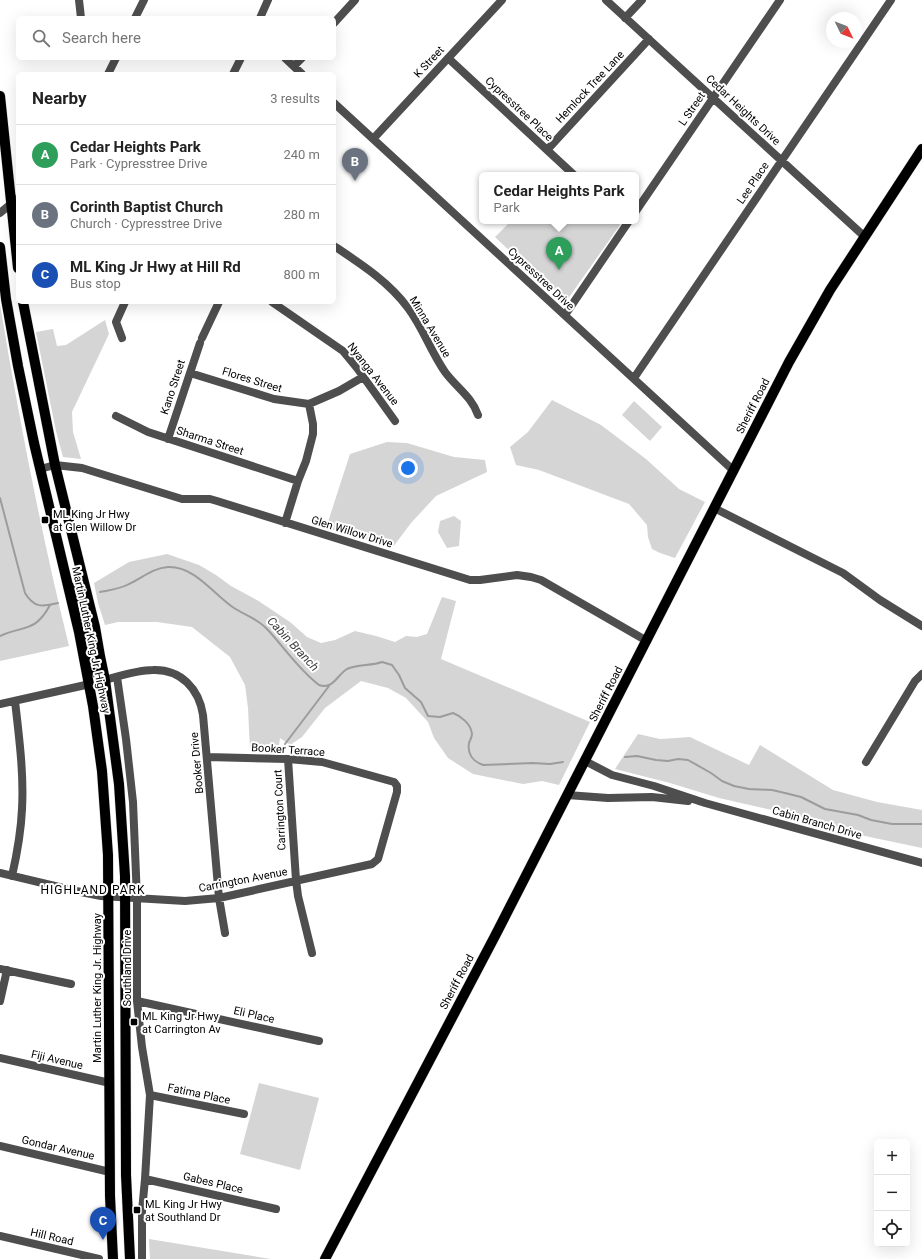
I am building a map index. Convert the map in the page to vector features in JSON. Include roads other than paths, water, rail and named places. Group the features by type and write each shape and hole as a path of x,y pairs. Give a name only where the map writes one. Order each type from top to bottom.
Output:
{"main road":[{"path":"0,96 15,201 16,223"},
{"name":"Sheriff Road","path":"325,1259 495,936 811,322 864,237 922,149"},
{"name":"Martin Luther King Jr. Highway","path":"0,247 6,299 15,352 40,469 79,632 90,684 99,744 106,821 110,1083 110,1211 113,1259"},
{"name":"Martin Luther King Jr. Highway","path":"23,304 55,465 95,627 105,680 116,763 121,809 125,898 126,1175 130,1259"},
{"path":"68,584 80,602 95,670 99,676 105,680"},
{"path":"90,684 94,684 100,688 109,748 116,763"}],"street":[{"path":"79,0 81,16"},
{"path":"136,16 144,0"},
{"path":"261,16 268,0"},
{"path":"336,21 355,0"},
{"name":"K Street","path":"373,139 502,0"},
{"name":"Cedar Heights Drive","path":"606,0 864,237"},
{"path":"626,18 642,0"},
{"name":"L Street","path":"639,207 780,0"},
{"name":"Lee Place","path":"634,378 891,0"},
{"name":"Hemlock Tree Lane","path":"547,150 649,39"},
{"name":"Cypresstree Place","path":"448,58 571,172"},
{"path":"109,72 113,60"},
{"path":"234,72 240,60"},
{"path":"287,60 300,72"},
{"path":"294,66 300,60"},
{"name":"Cypresstree Drive","path":"336,105 734,471"},
{"path":"0,213 15,201"},
{"path":"565,315 626,224"},
{"name":"Minna Avenue","path":"336,247 375,274 405,304 441,365 472,403 478,415"},
{"path":"122,338 116,322 124,304"},
{"name":"Kano Street","path":"168,439 201,340 218,304"},
{"name":"Nyanga Avenue","path":"275,304 340,348 395,421"},
{"name":"Flores Street","path":"190,373 274,399 309,404"},
{"path":"285,523 306,461 313,434 313,424 309,404 338,391 363,377"},
{"name":"Sharma Street","path":"116,416 140,429 298,482"},
{"name":"Glen Willow Drive","path":"40,469 55,465 82,468 182,498 210,499 470,580 517,575 531,577 551,585 647,640"},
{"path":"714,508 843,573 880,600 921,625"},
{"name":"Booker Drive","path":"105,680 141,671 161,670 178,676 186,681 196,692 202,705 219,898 225,933"},
{"path":"866,762 915,681 922,674"},
{"name":"Southland Drive","path":"117,677 133,802 137,899 137,1001 142,1047 150,1095 142,1211 142,1259"},
{"path":"0,704 90,684"},
{"path":"12,876 22,809 21,766 15,701"},
{"name":"Booker Terrace","path":"207,757 288,759 322,762 390,780 397,784 397,792 379,857 377,861 372,864"},
{"name":"Carrington Court","path":"288,759 296,880 298,896 312,953"},
{"name":"Cabin Branch Drive","path":"585,761 612,775 654,786 705,803 922,863"},
{"name":"Cabin Branch Drive","path":"567,795 608,798 652,797 705,803"},
{"name":"Carrington Avenue","path":"0,873 76,891 108,896 185,901 219,898 372,864"},
{"path":"0,1001 4,969 71,984"},
{"name":"Eli Place","path":"137,1001 319,1041"},
{"name":"Fiji Avenue","path":"0,1058 110,1083"},
{"name":"Fatima Place","path":"150,1095 244,1114"},
{"name":"Gondar Avenue","path":"0,1146 110,1172"},
{"name":"Gabes Place","path":"145,1179 276,1209"},
{"name":"Hill Road","path":"0,1236 99,1259"}],"waterway":[{"name":"Cabin Branch","path":"0,498 25,593 35,604 43,606 58,603"},
{"name":"Cabin Branch","path":"100,592 122,587 134,582 152,571 163,568 178,568 187,571 203,582 234,608 256,620 263,626 311,679 319,685 324,686 331,684 351,667 382,662 392,665 405,688 421,702 428,716 440,717 453,713 465,721 470,727 472,734 469,743 469,751 472,757 479,763 483,765 532,763 550,764 563,762"},
{"path":"0,636 34,624 45,614 50,605"},
{"path":"285,744 329,686"},
{"name":"Cabin Branch","path":"625,757 637,756 668,761 678,759 688,760 722,781 734,786 749,789 772,790 785,793 801,797 825,809 858,815 871,820 892,824 922,824"}],"place":[{"name":"Corinth Baptist Church","path":"355,181"},
{"name":"Cedar Heights Park","path":"559,270"},
{"name":"ML King Jr Hwy at Glen Willow Dr","path":"45,520"},
{"name":"ML King Jr Hwy at Carrington Av","path":"134,1022"},
{"name":"ML King Jr Hwy at Southland Dr","path":"137,1210"},
{"name":"ML King Jr Hwy at Hill Rd","path":"103,1240"}],"district":[{"name":"HIGHLAND PARK","path":"93,890"}]}
